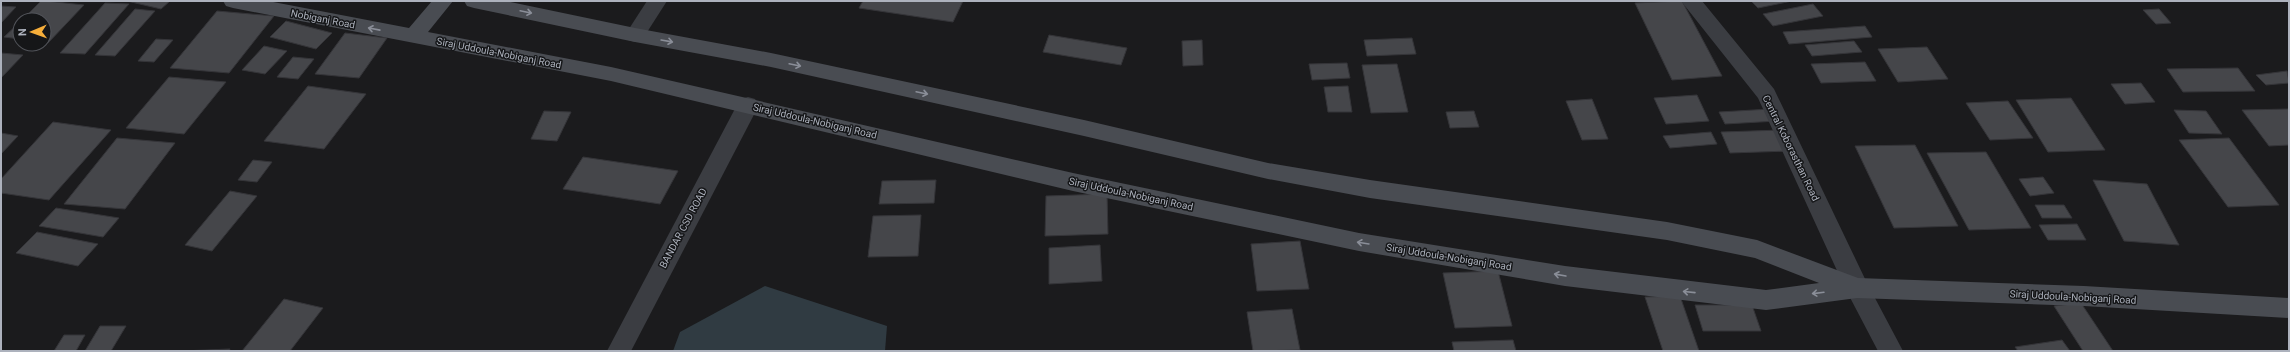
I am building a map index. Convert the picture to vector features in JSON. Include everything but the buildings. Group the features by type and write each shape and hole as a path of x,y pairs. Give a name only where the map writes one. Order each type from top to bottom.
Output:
{"main road":[{"name":"Nobiganj Road","path":"233,1 412,37"},
{"path":"412,37 443,1"},
{"name":"Siraj Uddoula-Nobiganj Road","path":"474,1 635,36 771,60 1084,128 1268,171 1370,189 1667,232 1757,249 1857,288"},
{"name":"Siraj Uddoula-Nobiganj Road","path":"412,37 611,74 1073,182 1351,241 1565,276 1766,300 1857,288 2084,296 2200,304 2289,308"}],"street":[{"path":"635,36 657,1"},
{"name":"Central Koborasthan Road","path":"1691,1 1767,94 1857,288 1891,351"},
{"name":"BANDAR CSD ROAD","path":"619,351 748,105"}],"shaded area":[{"path":"765,286 887,326 885,351 673,351 680,332"}]}
